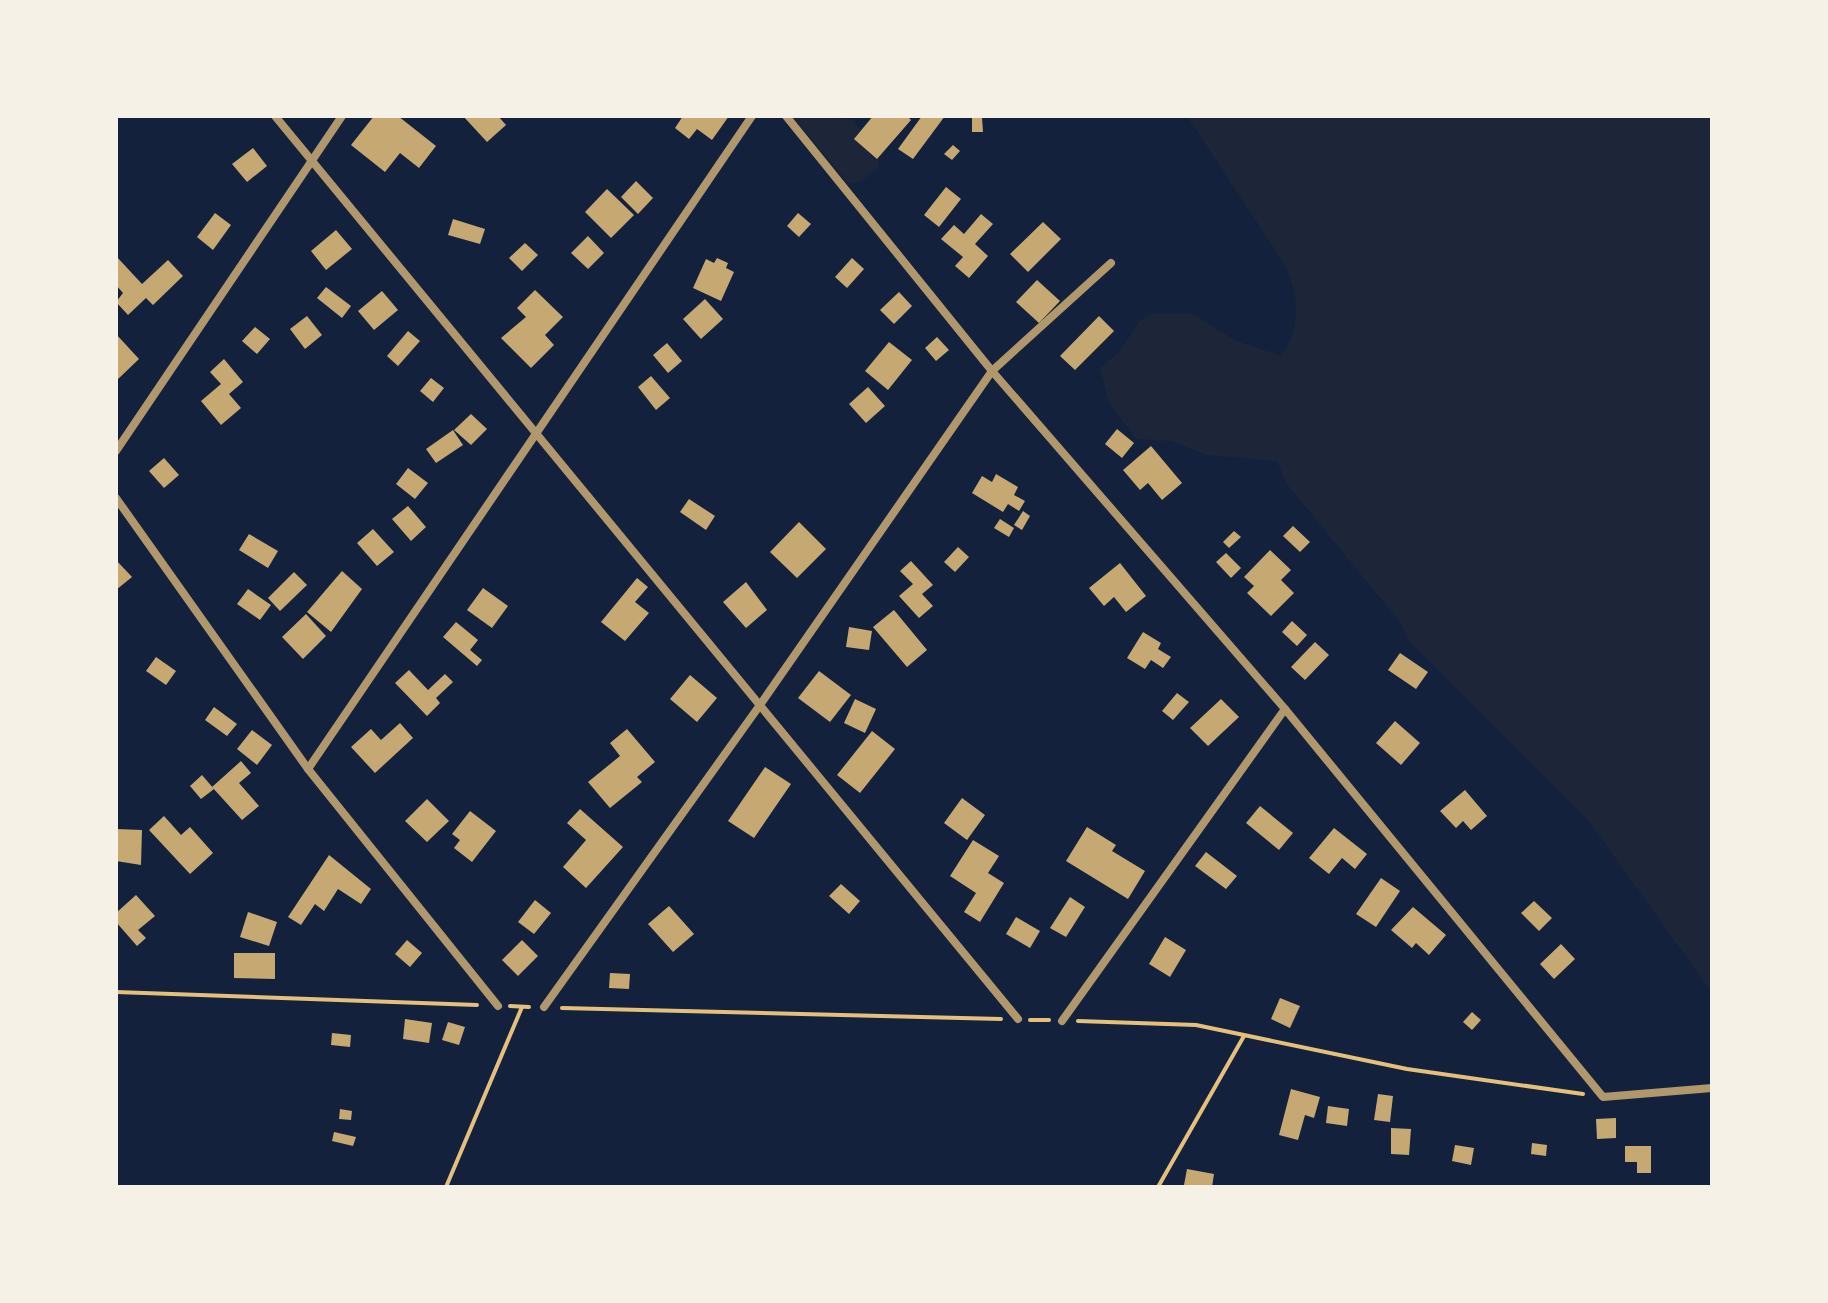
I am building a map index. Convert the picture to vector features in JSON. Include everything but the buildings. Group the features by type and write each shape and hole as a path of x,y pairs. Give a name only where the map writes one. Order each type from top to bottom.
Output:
{"street":[{"path":"275,116 1018,1019"},
{"path":"116,451 342,116"},
{"path":"308,769 752,116"},
{"path":"786,116 992,371 1285,709 1603,1097 1712,1088"},
{"path":"544,1007 760,705 992,371 1111,263"},
{"path":"116,498 308,769 498,1006"},
{"path":"1062,1021 1285,709"}],"path":[{"path":"116,992 522,1007 1196,1025 1407,1069 1603,1097"},
{"path":"446,1187 522,1007"},
{"path":"1158,1187 1244,1036"}],"shaded area":[{"path":"792,116 851,119 880,150 878,167 860,182 849,184"},
{"path":"1187,116 1712,116 1712,993 1588,820 1410,642 1399,621 1286,483 1277,461 1207,455 1171,441 1136,439 1109,402 1100,368 1120,351 1140,321 1150,314 1193,314 1234,340 1281,356 1295,323 1295,300 1285,265"}]}
